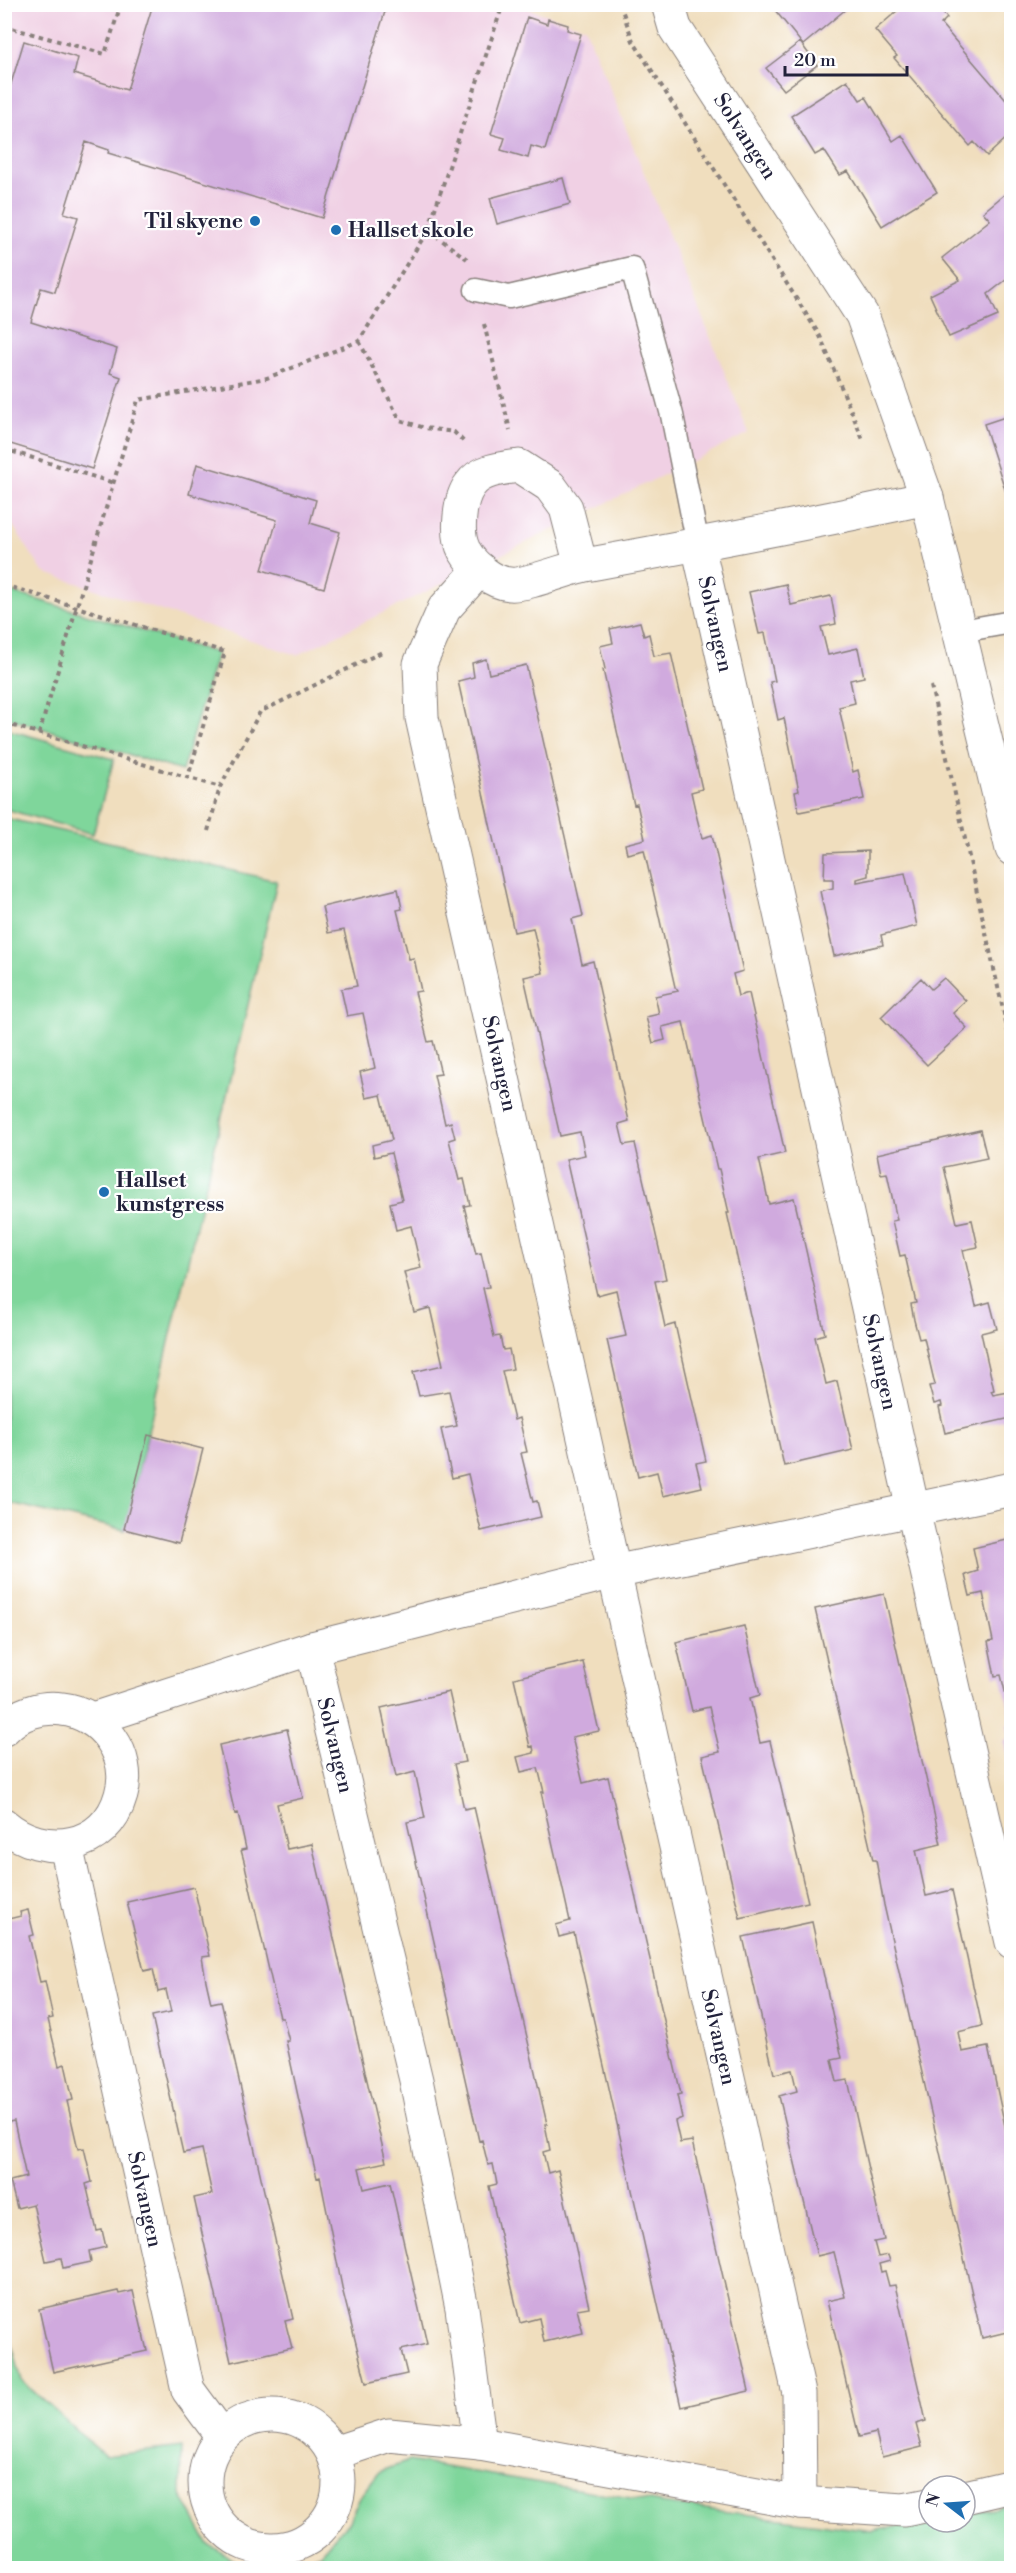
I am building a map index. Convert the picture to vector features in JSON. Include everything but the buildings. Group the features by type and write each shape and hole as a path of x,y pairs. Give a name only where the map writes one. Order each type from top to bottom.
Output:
{"street":[{"name":"Solvangen","path":"668,4 675,28 862,315 927,498 961,631 1011,849"},
{"name":"Solvangen","path":"506,468 470,484 459,513 463,549 480,569 495,580 512,585 581,566 698,545 927,498"},
{"path":"506,468 550,486 566,508 581,566"},
{"name":"Solvangen","path":"698,545 1011,1942"},
{"name":"Solvangen","path":"480,569 444,609 420,664 422,718 800,2393 800,2503"},
{"path":"93,1719 312,1648 614,1572 1011,1489"},
{"name":"Solvangen","path":"312,1648 416,2080 462,2308 480,2444"},
{"path":"4,1729 11,1722 30,1712 51,1707 73,1710 93,1719 109,1734 119,1752 124,1773 121,1795 113,1814 99,1830 80,1841 66,1846 37,1844 17,1836 4,1824"},
{"name":"Solvangen","path":"66,1846 188,2390 222,2436"},
{"path":"261,2415 282,2415 303,2421 321,2435 334,2453 339,2474 338,2497 330,2517 314,2534 296,2545 273,2549 252,2546 231,2535 216,2519 207,2499 205,2477 210,2455 222,2436 239,2422 261,2415"},
{"path":"334,2453 389,2435 480,2444 800,2503 904,2510 917,2507"},
{"path":"977,2494 1011,2486"}],"lane":[{"path":"476,290 509,297 632,268 672,415 698,545"},
{"path":"961,631 1011,622"}],"path":[{"path":"4,26 105,54 121,4"},
{"path":"39,734 138,400 267,378 359,341 428,230 503,4"},
{"path":"428,230 468,260 476,290 506,468"},
{"path":"359,341 400,420 425,428 454,432 506,468"},
{"path":"4,449 114,483"},
{"path":"4,585 225,652 188,777"},
{"path":"208,831 220,787 260,712 386,650"},
{"path":"4,723 220,787"}],"shaded area":[{"name":"Hallset skole","path":"513,4 585,27 749,433 297,655 43,572 5,513 5,5"}],"green space":[{"path":"5,590 217,653 182,771 5,717"},
{"path":"5,729 114,759 93,834 5,809"},
{"name":"Hallset kunstgress","path":"5,818 277,881 125,1530 5,1502"},
{"path":"4,2317 22,2381 105,2456 182,2447 181,2494 208,2544 243,2565 275,2568 5,2568"},
{"path":"409,2461 661,2503 872,2531 917,2523 917,2534 977,2534 977,2512 1011,2503 1011,2568 283,2568 320,2553 348,2522 362,2494 379,2472"}],"place":[{"name":"Til skyene","path":"255,221"},
{"name":"Hallset skole","path":"336,230"},
{"name":"Hallset kunstgress","path":"104,1192"}]}
